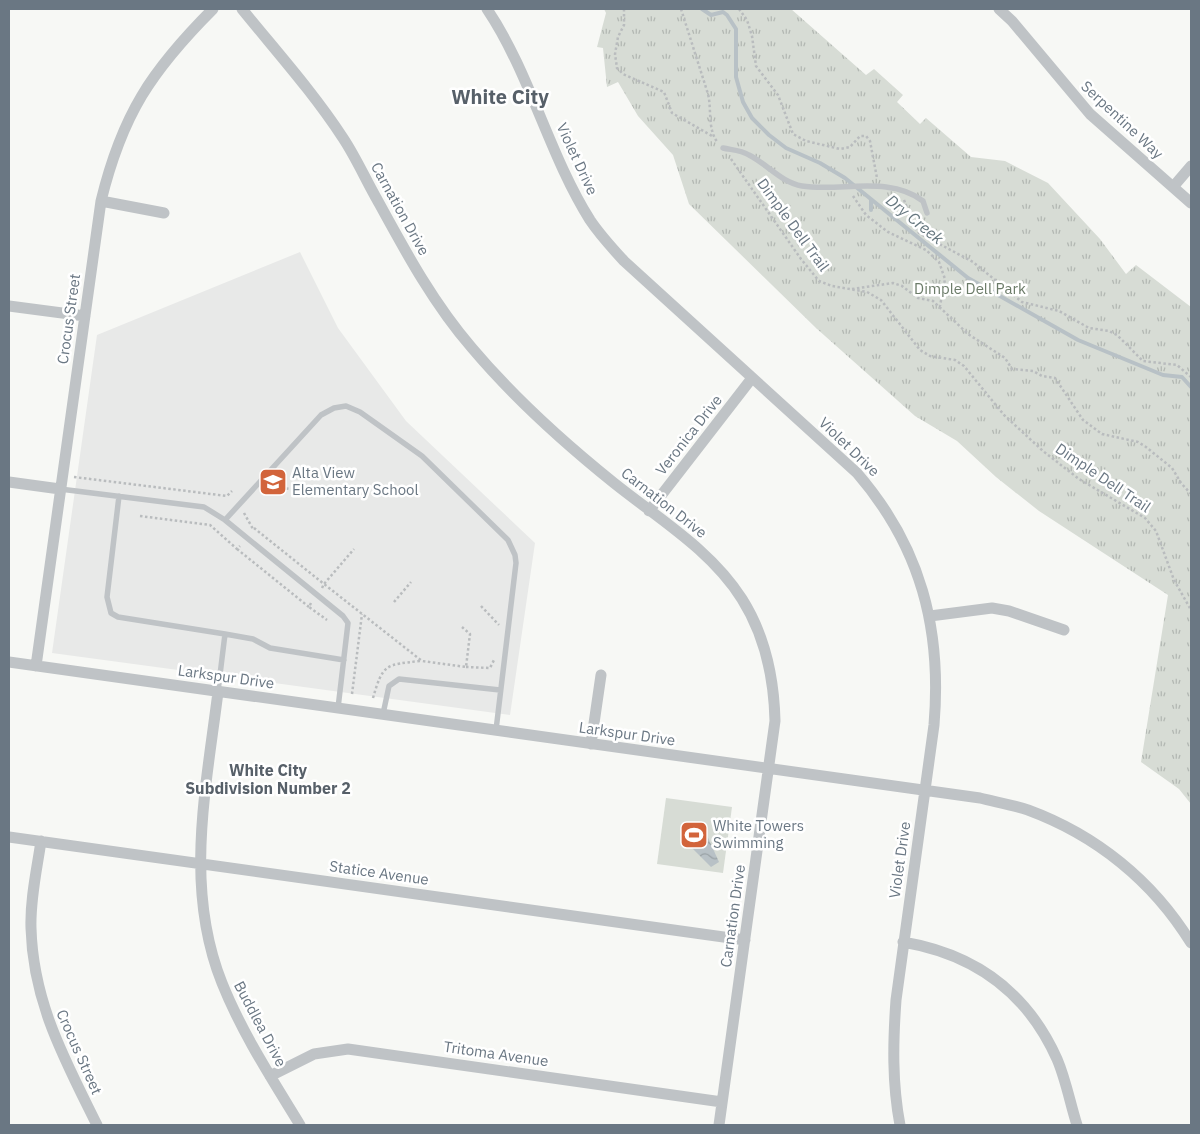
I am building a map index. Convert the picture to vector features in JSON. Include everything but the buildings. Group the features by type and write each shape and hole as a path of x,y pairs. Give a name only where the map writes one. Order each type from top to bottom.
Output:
{"street":[{"name":"Crocus Street","path":"36,666 101,202 117,146 143,92 182,40 213,9"},
{"name":"Carnation Drive","path":"242,9 313,96 344,139 405,250 434,297 470,347 515,397 572,450 699,549 722,572 742,600 757,628 768,657 774,689 775,721 719,1125"},
{"name":"Violet Drive","path":"487,9 506,42 590,220 624,261 842,458 872,490 899,532 911,559 930,616 936,657 937,688 925,790 903,942 892,1044 900,1125"},
{"name":"Serpentine Way","path":"999,9 1012,21 1090,114 1191,203"},
{"path":"1173,187 1191,166"},
{"path":"101,202 164,213"},
{"path":"9,306 85,316"},
{"name":"Veronica Drive","path":"650,511 752,378"},
{"path":"9,482 60,489"},
{"path":"930,616 992,608 1009,611 1064,630"},
{"name":"Larkspur Drive","path":"9,662 980,798 1027,810 1071,828 1112,854 1146,885 1178,921 1191,943"},
{"path":"591,744 601,674"},
{"name":"Buddlea Drive","path":"218,692 203,808 199,863 202,902 221,982 243,1031 300,1125"},
{"name":"Statice Avenue","path":"9,836 745,940"},
{"name":"Crocus Street","path":"41,841 31,926 34,968 43,1008 53,1037 97,1125"},
{"path":"903,942 924,945 970,962 1011,992 1044,1034 1057,1060 1077,1125"},
{"name":"Tritoma Avenue","path":"270,1076 314,1054 348,1049 722,1102"}],"lane":[{"path":"723,148 748,154 797,185 895,189 916,196 923,201 927,213"},
{"path":"224,520 321,415 334,408 346,406 360,412 422,456 508,540 515,555 516,563 496,730"},
{"path":"60,489 198,505 224,520 343,616 348,623 338,708"},
{"path":"119,496 107,597 111,613 118,618 253,639 270,648 344,660"},
{"path":"218,692 225,634"},
{"path":"383,714 389,686 399,679 500,690"}],"path":[{"name":"Dimple Dell Trail","path":"624,9 624,25 618,37 615,54 615,63 619,71 664,92 672,113 713,137 723,148 813,276 824,284 867,292 881,300 915,345 925,353 955,360 964,366 1004,416 1043,451 1080,479 1145,518 1156,531 1174,580 1191,610"},
{"path":"681,9 708,94 713,137"},
{"path":"739,9 747,20 752,36 756,66 778,95 793,134 806,141 840,149 850,147 860,136 866,136 870,141 878,187"},
{"path":"843,187 856,199 866,214 888,232 926,250 939,262 945,279 940,306"},
{"path":"895,189 903,198 914,226 919,233 973,262 1022,302 1059,311 1089,328 1109,331 1116,335 1143,362 1177,365 1191,377"},
{"path":"851,289 893,283 902,286 918,298 933,301 968,334 1005,358 1012,369 1033,371 1042,376 1055,378 1061,384 1079,415 1098,432 1138,442 1146,447 1172,468 1181,483 1191,494"},
{"path":"74,477 226,496 232,491"},
{"path":"263,493 269,486 290,489"},
{"path":"228,495 232,498"},
{"path":"250,506 243,511 253,530 422,661 490,668 495,657"},
{"path":"140,516 210,526 239,547 327,620"},
{"path":"322,588 354,549"},
{"path":"394,602 410,582"},
{"path":"309,607 311,603"},
{"path":"481,606 499,624 498,632"},
{"path":"352,694 362,614"},
{"path":"462,627 470,634 466,667"}],"shaded area":[{"name":"Alta View Elementary School","path":"300,252 338,328 406,421 535,543 510,715 52,653 97,335"}],"green space":[{"name":"Dimple Dell Park","path":"604,9 791,9 866,75 874,69 903,95 897,102 920,124 926,118 971,157 1005,161 1048,183 1100,239 1126,274 1136,265 1191,307 1191,804 1179,789 1141,762 1168,595 1039,511 996,477 957,441 915,416 816,328 689,204 673,155 638,116 618,82 607,87 603,48 597,47 606,13"},
{"name":"White Towers Swimming","path":"666,798 732,807 723,873 657,864"}],"water":[{"path":"705,831 719,862 711,867 688,844"}],"waterway":[{"name":"Dry Creek","path":"702,9 711,15 723,12 736,29 736,77 743,102 752,118 769,135 786,148 820,163 845,178 968,278 1078,340 1163,375 1182,377 1191,387"},
{"path":"871,200 871,210"}],"place":[{"name":"Alta View Elementary School","path":"273,482"},
{"name":"White Towers Swimming","path":"694,835"}],"district":[{"name":"White City","path":"500,97"},
{"name":"White City Subdivision Number 2","path":"268,779"}]}
